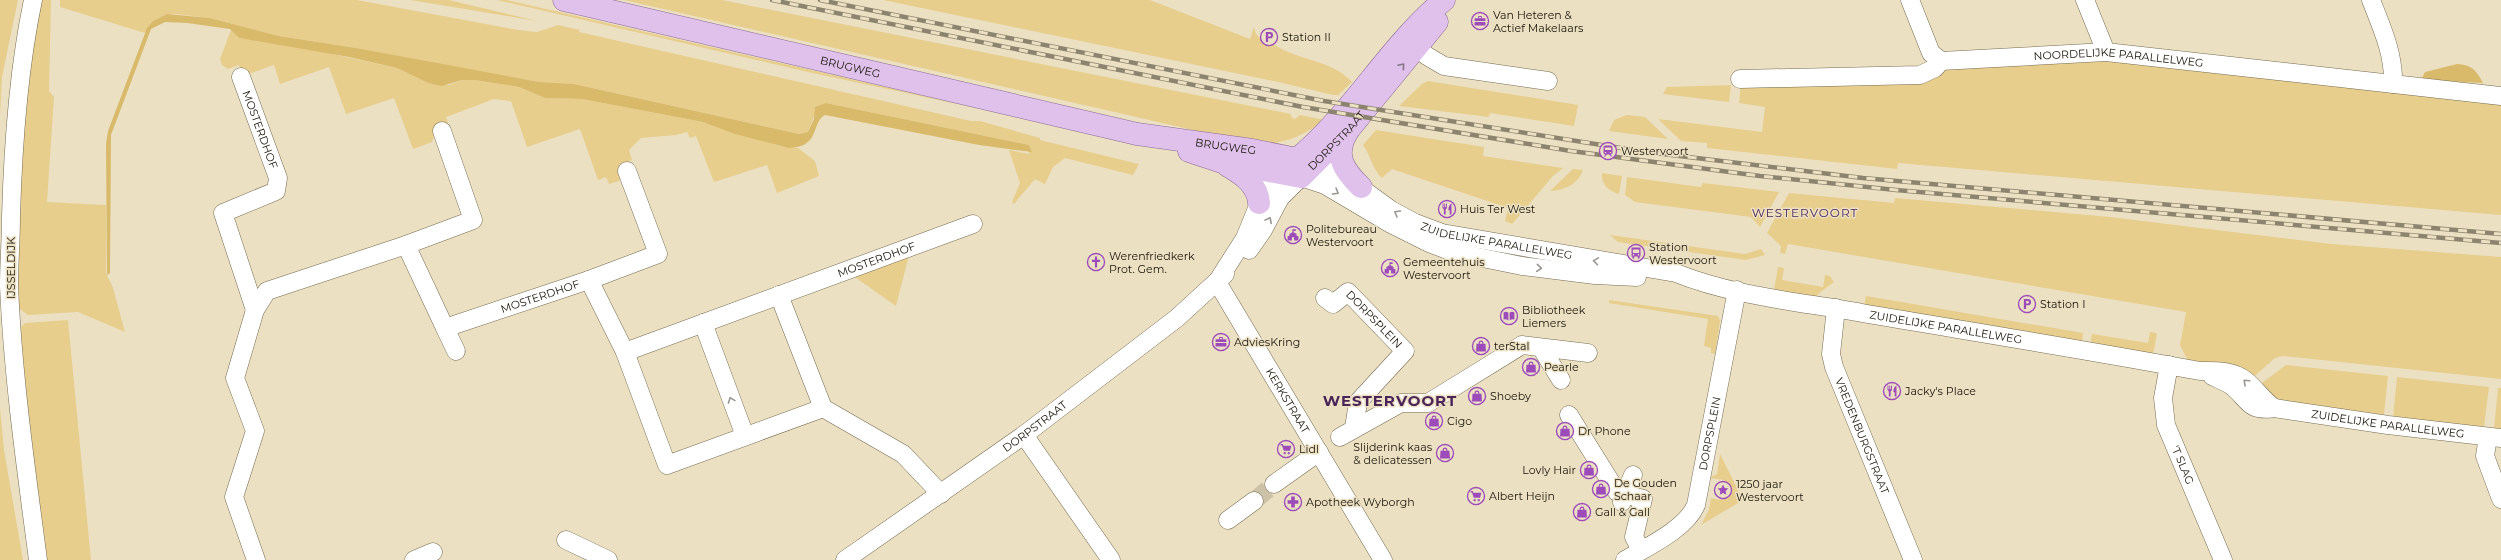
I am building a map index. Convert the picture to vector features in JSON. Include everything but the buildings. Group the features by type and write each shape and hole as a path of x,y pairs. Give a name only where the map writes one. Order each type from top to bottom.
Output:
{"main road":[{"name":"BRUGWEG","path":"564,0 1137,134 1222,162 1279,174"},
{"name":"DORPSTRAAT","path":"1411,43 1425,16 1444,0"},
{"name":"DORPSTRAAT","path":"1304,167 1411,43 1457,0"},
{"path":"1252,150 1294,143 1345,121"},
{"path":"1345,121 1341,161 1350,176 1361,187"},
{"name":"BRUGWEG","path":"1137,134 1252,150 1304,167"},
{"path":"1222,162 1248,180 1258,194 1260,203"},
{"name":"ZUIDELIJKE PARALLELWEG","path":"1279,174 1304,167"}],"street":[{"name":"IJSSELDIJK","path":"33,0 22,54 18,99 12,178 9,285 17,393 38,560"},
{"path":"1740,79 1920,76 1936,68 1941,61 1932,53 1910,0"},
{"path":"2085,0 2106,52"},
{"path":"2371,0 2388,43 2394,66 2393,84"},
{"path":"1411,43 1437,63 1450,68 1548,81"},
{"name":"NOORDELIJKE PARALLELWEG","path":"1941,61 2106,52 2501,96"},
{"name":"MOSTERDHOF","path":"241,77 278,178 276,191 223,213 255,310"},
{"path":"256,560 234,497 255,430 235,378 255,310 267,291 406,245 473,220 442,131"},
{"name":"ZUIDELIJKE PARALLELWEG","path":"1304,167 1361,187 1391,210 1415,223 1451,236 1676,273 1694,280 1737,290 2200,371 2230,385 2248,404 2260,409 2274,408 2495,437"},
{"name":"ZUIDELIJKE PARALLELWEG","path":"1304,167 1325,186 1391,224 1429,243 1453,252 1490,261 1595,275 1694,280"},
{"name":"DORPSTRAAT","path":"845,560 1024,435 1177,318 1217,282 1254,244 1280,198 1304,167"},
{"name":"MOSTERDHOF","path":"445,328 589,280 658,254 627,171"},
{"name":"DORPSTRAAT","path":"1217,282 1245,238 1269,184 1279,174"},
{"name":"MOSTERDHOF","path":"625,352 973,224"},
{"path":"406,245 456,351"},
{"name":"MOSTERDHOF","path":"589,280 625,352 667,465 823,408"},
{"name":"KERKSTRAAT","path":"1217,282 1384,560"},
{"name":"DORPSPLEIN","path":"1625,560 1682,524 1693,513 1696,505 1737,290"},
{"name":"DORPSPLEIN","path":"1325,298 1333,304 1348,292 1404,351 1358,402 1347,433 1401,403"},
{"path":"779,295 823,408 903,454 941,494"},
{"name":"VREDENBURGSTRAAT","path":"1836,308 1831,354 1834,367 1914,560"},
{"path":"703,323 745,436"},
{"path":"1401,403 1428,404 1522,345 1542,349 1588,353"},
{"path":"1542,349 1561,380"},
{"name":"'T SLAG","path":"2169,365 2163,398 2166,425 2222,560"},
{"path":"1401,403 1411,419"},
{"path":"1569,415 1617,492 1624,499 1643,499 1645,506 1634,537 1641,550"},
{"path":"1024,435 1111,560"},
{"path":"2495,437 2485,456 2501,499"},
{"path":"1274,484 1319,452"},
{"path":"1624,499 1633,475"},
{"path":"1228,520 1254,501"},
{"path":"566,540 608,560"},
{"path":"414,560 433,552"}],"shaded area":[{"path":"0,0 18,0 2,77 0,116"},
{"path":"39,0 51,0 49,91 54,97 47,202 106,205 106,273 113,288 125,332 78,312 28,315 17,307 20,133"},
{"path":"60,0 357,0 518,30 537,32 558,25 580,30 579,32 971,121 980,121 1040,138 1040,140 1139,164 1133,175 1065,158 1053,167 1045,184 1035,179 1014,204 1012,202 1020,183 1009,150 1029,154 1029,145 826,103 815,114 808,132 799,134 574,84 539,82 356,48 279,36 210,18 167,14 153,21 145,33 60,7"},
{"path":"410,0 449,0 537,21"},
{"path":"497,0 507,0 976,108 808,72"},
{"path":"624,0 722,0 1291,114 1291,117 1295,119 1300,115 1324,120 1308,131 1291,139 1273,143 1254,144"},
{"path":"883,0 1150,0 1250,39 1254,27 1256,34 1266,44 1272,43 1282,49 1324,64 1344,74 1352,82 1338,95 1333,95 1278,82"},
{"path":"167,14 210,18 279,36 356,48 539,82 574,84 799,134 808,132 814,119 815,107 826,103 1029,145 1032,152 979,145 825,115 818,123 811,139 799,147 789,148 735,134 703,122 582,99 545,98 519,87 474,80 462,80 442,86 428,83 397,68 349,57 239,38 230,29 187,23 165,22 151,29 111,135 110,273 107,275 106,144 108,131 147,28 153,21"},
{"path":"231,30 239,38 300,47 397,68 428,83 449,85 462,80 474,80 519,87 545,98 582,99 703,122 780,146 798,148 815,161 819,176 777,193 767,165 714,182 696,136 690,138 687,132 676,135 641,138 629,150 632,160 626,163 619,181 609,184 606,177 598,180 580,129 527,147 511,101 494,99 446,117 448,123 437,127 432,142 413,149 394,98 346,114 329,67 280,84 274,65 243,76 239,65 228,69 222,65 220,59"},
{"path":"2099,60 2501,103 2501,215 1898,163 1897,169 1707,148 1707,143 1681,141 1658,119 1762,132 1765,107 1739,103 1741,84 1938,76 1947,69"},
{"path":"2457,64 2473,69 2483,83 2421,80 2425,72"},
{"path":"1428,81 1578,105 1574,126 1490,113 1489,117 1399,106 1422,84"},
{"path":"1731,85 1729,102 1663,94 1667,87"},
{"path":"1627,115 1645,117 1668,139 1609,131 1614,120"},
{"path":"1376,130 1484,147 1483,156 1563,168 1553,176 1512,224 1505,221 1508,208 1392,169 1382,178 1376,171 1363,145"},
{"path":"1573,169 1583,170 1574,183 1565,188 1550,191"},
{"path":"1602,173 1622,176 1619,194 1606,187 1603,181"},
{"path":"1627,177 1701,187 1703,183 1779,192 1760,227 1751,217 1635,202 1625,195"},
{"path":"1789,193 1894,203 1895,198 2110,217 2332,244 2501,257 2501,379 2283,356 2275,358 2250,380 2188,361 2180,345 2186,312 1788,244 1785,254 1780,253 1781,246 1767,233"},
{"path":"1610,235 1745,254 1761,249 1765,255 1746,260 1618,242"},
{"path":"910,251 896,306 849,273"},
{"path":"1778,267 1784,268 1782,280 1823,287 1825,275 1830,276 1834,282 1818,294 1817,298 1774,290"},
{"path":"1866,296 2083,333 2082,343 1864,306"},
{"path":"1609,300 1718,316 1720,321 1715,354 1711,353 1711,348 1704,346 1708,319 1609,303"},
{"path":"68,320 91,560 44,560 19,329 25,323"},
{"path":"2150,332 2157,333 2153,355 2090,345 2092,334 2148,343"},
{"path":"2286,365 2388,376 2384,415 2278,403 2258,386"},
{"path":"2397,377 2489,387 2484,427 2393,417"},
{"path":"2498,388 2501,388 2501,429 2494,429"},
{"path":"0,407 4,450 23,560 0,560"},
{"path":"1720,454 1743,500 1701,525 1709,510 1711,498 1721,500 1724,480 1709,478 1717,474"}],"tunnel":[{"path":"1254,501 1274,484"}],"railway":[{"path":"772,0 1303,107 1571,151 1760,176 1896,190 2501,243"},
{"path":"820,0 1324,101 1646,152 1863,178 2501,234"}],"place":[{"name":"Van Heteren & Actief Makelaars","path":"1480,21"},
{"name":"Station II","path":"1269,37"},
{"name":"Westervoort","path":"1608,151"},
{"name":"Huis Ter West","path":"1447,209"},
{"name":"Politebureau Westervoort","path":"1293,235"},
{"name":"Station Westervoort","path":"1636,253"},
{"name":"Werenfriedkerk Prot. Gem.","path":"1096,262"},
{"name":"Gemeentehuis Westervoort","path":"1390,268"},
{"name":"Station I","path":"2027,304"},
{"name":"Bibliotheek Liemers","path":"1509,316"},
{"name":"AdviesKring","path":"1221,342"},
{"name":"terStal","path":"1481,346"},
{"name":"Pearle","path":"1531,367"},
{"name":"Jacky's Place","path":"1892,391"},
{"name":"Shoeby","path":"1477,396"},
{"name":"Cigo","path":"1434,421"},
{"name":"Dr Phone","path":"1565,431"},
{"name":"Lidl","path":"1286,449"},
{"name":"Slijderink kaas & delicatessen","path":"1445,453"},
{"name":"Lovly Hair","path":"1589,470"},
{"name":"De Gouden Schaar","path":"1601,489"},
{"name":"1250 jaar Westervoort","path":"1723,490"},
{"name":"Albert Heijn","path":"1476,496"},
{"name":"Apotheek Wyborgh","path":"1293,502"},
{"name":"Gall & Gall","path":"1582,512"}],"district":[{"name":"WESTERVOORT","path":"1805,212"},
{"name":"WESTERVOORT","path":"1390,400"}]}
